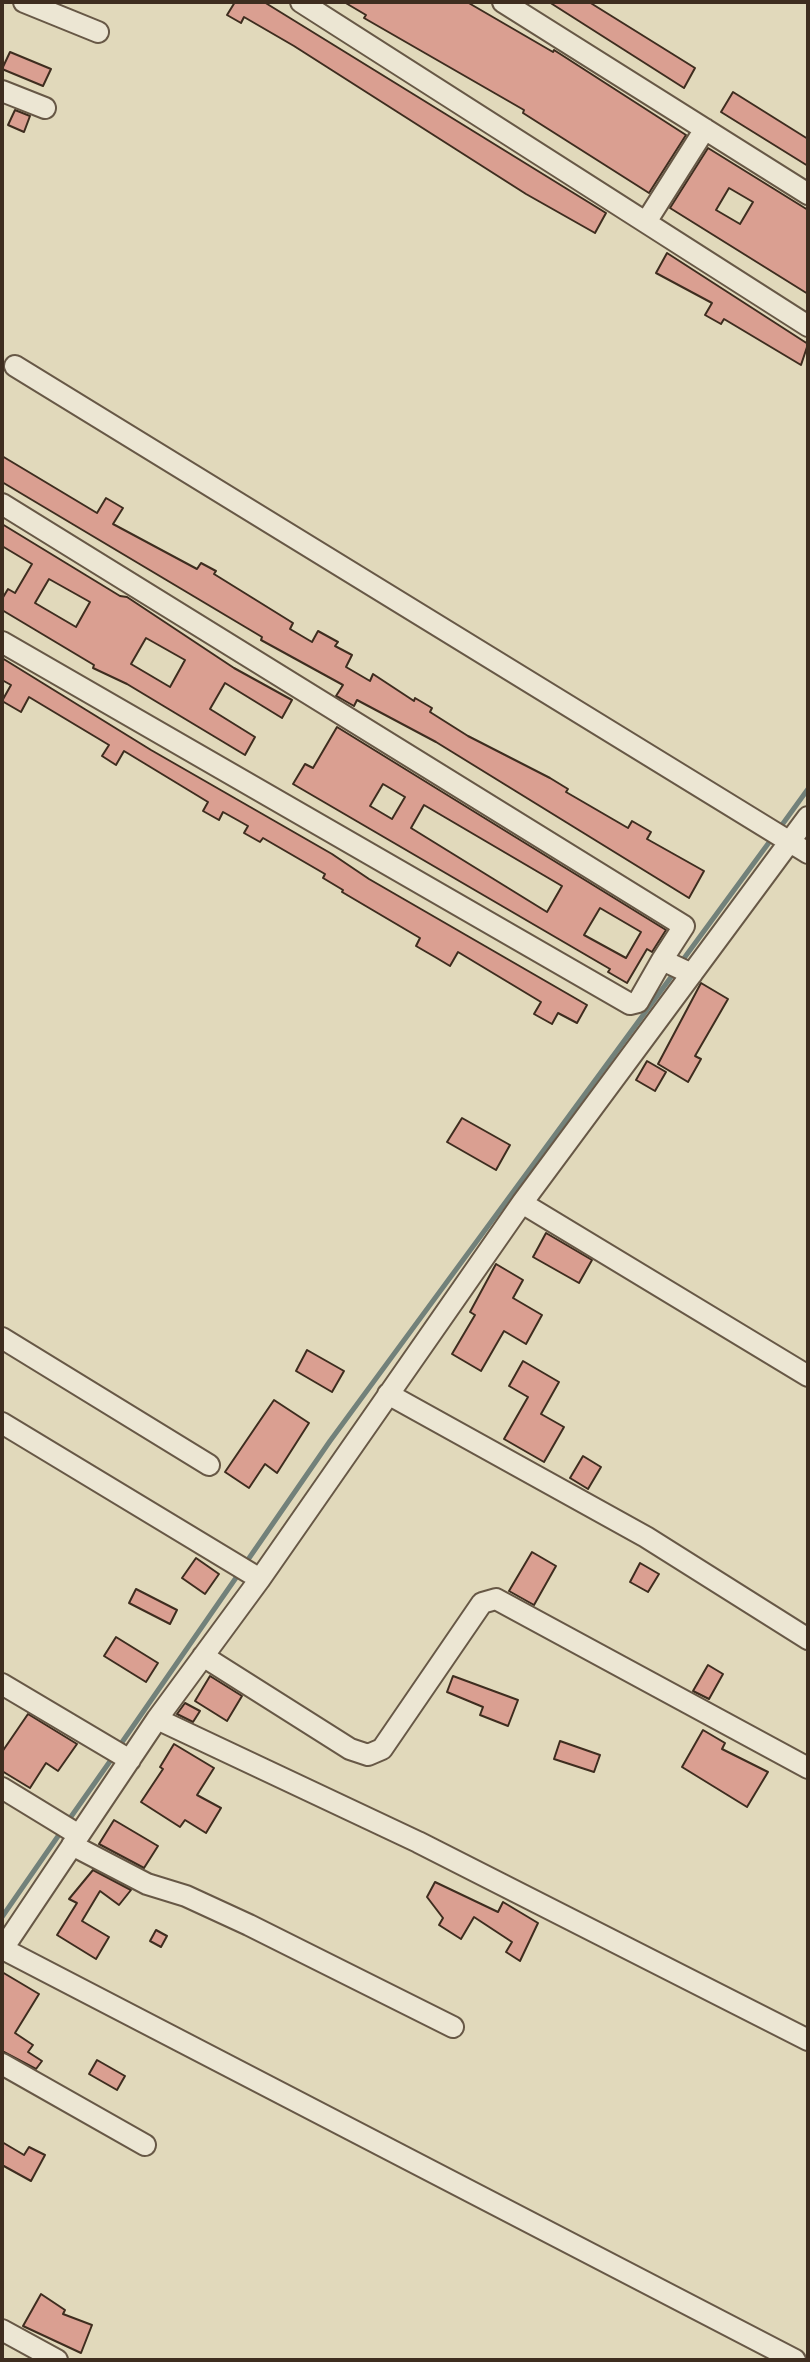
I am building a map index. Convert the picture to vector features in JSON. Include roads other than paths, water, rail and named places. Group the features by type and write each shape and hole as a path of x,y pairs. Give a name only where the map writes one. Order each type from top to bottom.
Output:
{"street":[{"path":"24,2 98,32"},
{"path":"301,2 808,326"},
{"path":"503,2 808,194"},
{"path":"2,91 45,108"},
{"path":"646,222 705,129"},
{"path":"15,366 808,853"},
{"path":"2,504 684,926 677,967 522,1203 388,1394 251,1572 203,1656 130,1760 71,1834 2,1950 795,2360"},
{"path":"2,642 630,1004 638,1002 677,967 808,817"},
{"path":"522,1203 808,1376"},
{"path":"2,1338 209,1465"},
{"path":"388,1394 646,1537 808,1639"},
{"path":"2,1423 251,1572"},
{"path":"203,1656 350,1749 368,1755 382,1749 482,1603 496,1599 808,1768"},
{"path":"2,1684 130,1760"},
{"path":"157,1719 418,1842 808,2040"},
{"path":"2,1788 147,1884 186,1896 249,1925 453,2027"},
{"path":"2,2064 145,2145"},
{"path":"2,2330 57,2360"}],"waterway":[{"path":"779,829 808,789"},
{"path":"682,961 773,837"},
{"path":"245,1564 330,1441 674,973"},
{"path":"118,1748 240,1572"},
{"path":"68,1821 113,1757"},
{"path":"2,1917 63,1829"}]}
